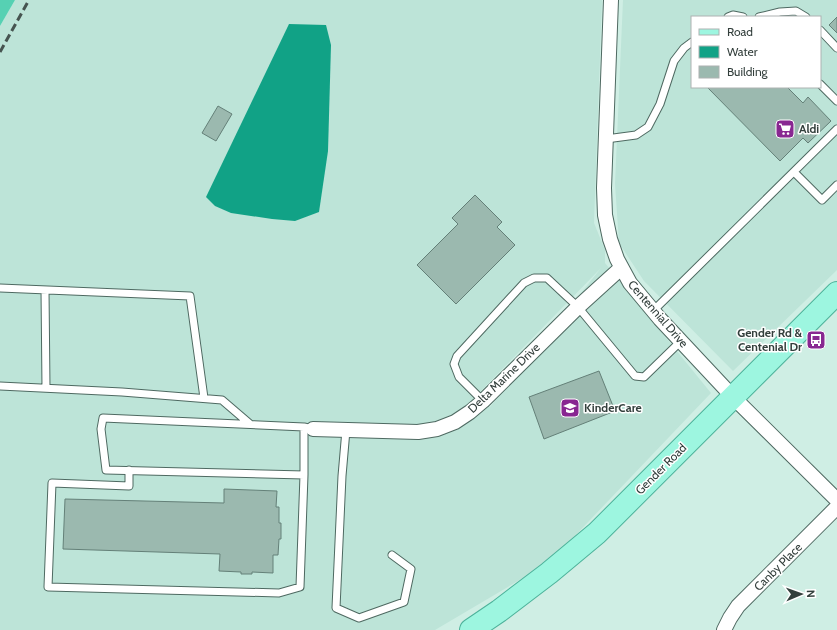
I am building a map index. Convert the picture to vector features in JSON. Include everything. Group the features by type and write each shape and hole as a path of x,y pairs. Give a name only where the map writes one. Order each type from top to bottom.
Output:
{"main road":[{"name":"Gender Road","path":"471,630 549,573 597,533 837,294"}],"street":[{"name":"Centennial Drive","path":"611,0 604,188 605,216 610,240 621,268 630,283 653,311 733,397 837,500"},
{"name":"Delta Marine Drive","path":"309,428 418,432 437,429 454,422 470,412 483,401 578,307 621,268"},
{"name":"Canby Place","path":"724,630 738,606 837,507"}],"lane":[{"path":"763,16 780,12 796,11 804,16"},
{"path":"821,31 837,48"},
{"path":"606,139 636,136 648,128 660,104 674,61 684,48 691,43"},
{"path":"821,85 837,101"},
{"path":"653,311 837,130"},
{"path":"794,172 822,200 837,185"},
{"path":"483,401 459,377 454,364 457,356 524,283 534,278 547,278 578,307 635,376 644,377 681,341"},
{"path":"0,288 190,296 204,398"},
{"path":"45,290 46,388"},
{"path":"0,386 122,392 222,400 250,424"},
{"path":"129,470 129,486 52,483 48,587 279,593 300,587 304,475 309,428 103,418 100,429 106,470 129,470 304,475"},
{"path":"346,430 342,476 336,608 359,618 404,602 411,569 392,555"}],"shaded area":[{"path":"0,0 15,0 0,26"},
{"path":"15,0 602,0 594,223 605,250 605,263 711,393 550,562 435,630 0,630 0,26","holes":["601,268 490,407 473,399"]},
{"path":"623,0 837,0 837,270 733,371 644,281 619,243 615,184"}],"water":[{"path":"289,24 326,25 331,45 328,151 319,212 295,221 231,213 215,206 206,197"}],"building":[{"path":"837,17 837,33 829,25"},
{"name":"Aldi","path":"708,88 788,88 803,103 808,97 831,121 808,143 803,138 780,161"},
{"path":"218,106 232,114 216,141 202,133"},
{"path":"475,195 502,222 497,227 515,245 456,304 417,265 458,224 452,218"},
{"path":"599,371 615,411 544,439 529,397"},
{"path":"224,489 277,491 276,507 279,507 281,539 279,539 278,555 273,555 273,573 252,572 252,574 241,574 241,572 219,571 220,554 63,549 65,499 224,503"}],"railway":[{"path":"0,52 29,0"}],"place":[{"name":"Aldi","path":"785,129"},
{"name":"Gender Rd & Centenial Dr","path":"816,340"},
{"name":"KinderCare","path":"570,408"}]}
